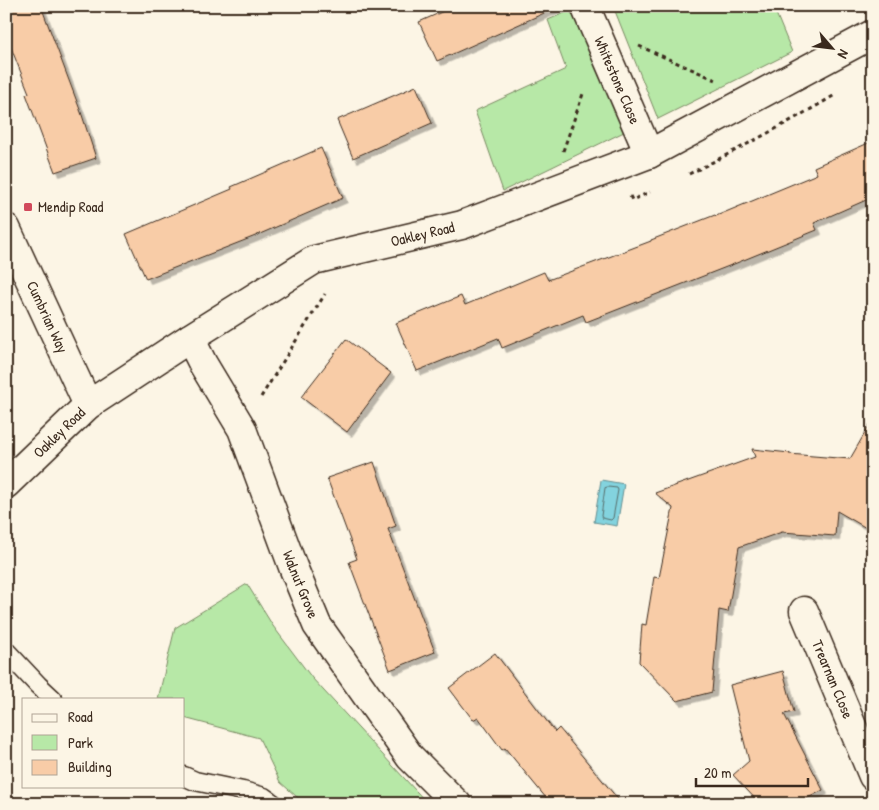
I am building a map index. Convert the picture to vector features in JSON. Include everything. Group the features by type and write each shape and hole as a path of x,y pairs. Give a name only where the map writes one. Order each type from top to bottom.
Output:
{"street":[{"name":"Whitestone Close","path":"593,25 649,154"},
{"name":"Oakley Road","path":"6,484 88,405 314,260 462,225 649,154 873,34"},
{"name":"Cumbrian Way","path":"6,228 88,405"},
{"name":"Walnut Grove","path":"190,338 203,364 242,429 293,567 317,625 410,757 457,804"},
{"name":"Trearnan Close","path":"804,611 873,776"}],"lane":[{"path":"6,651 52,698"},
{"path":"185,776 196,781 243,790 264,797 274,804"}],"path":[{"path":"549,192 593,25 719,82"},
{"path":"242,429 351,251"}],"green space":[{"path":"613,6 773,6 792,52 658,119"},
{"path":"576,8 628,130 503,191 475,111 566,69 548,20"},
{"path":"247,584 273,626 312,678 428,804 305,804 280,782 259,738 185,718 185,698 158,698 175,628"}],"water":[{"path":"601,480 624,484 617,526 594,522"}],"building":[{"path":"6,6 41,6 96,158 55,172 26,94 29,93 6,35"},
{"path":"455,6 560,6 437,61 419,22"},
{"path":"416,86 432,123 353,158 337,120"},
{"path":"873,141 873,197 814,223 817,230 586,322 583,315 502,348 498,338 417,371 396,323 461,296 465,305 544,272 548,280 651,241 817,174 814,167"},
{"path":"321,148 343,198 253,237 146,279 126,234 232,189 231,187"},
{"path":"346,339 391,373 347,432 301,397"},
{"path":"873,419 873,532 837,511 835,536 782,532 739,547 728,612 719,610 712,692 677,701 639,662 642,624 646,625 654,577 659,578 673,508 655,493 755,457 752,449 850,459"},
{"path":"374,462 396,526 388,529 435,652 390,670 349,562 357,559 327,478"},
{"path":"495,653 555,732 559,728 622,804 551,804 505,748 502,750 478,717 473,720 449,688"},
{"path":"783,671 794,712 784,714 823,790 797,804 760,804 733,775 749,761 730,685"}],"place":[{"name":"Mendip Road","path":"28,207"}]}
